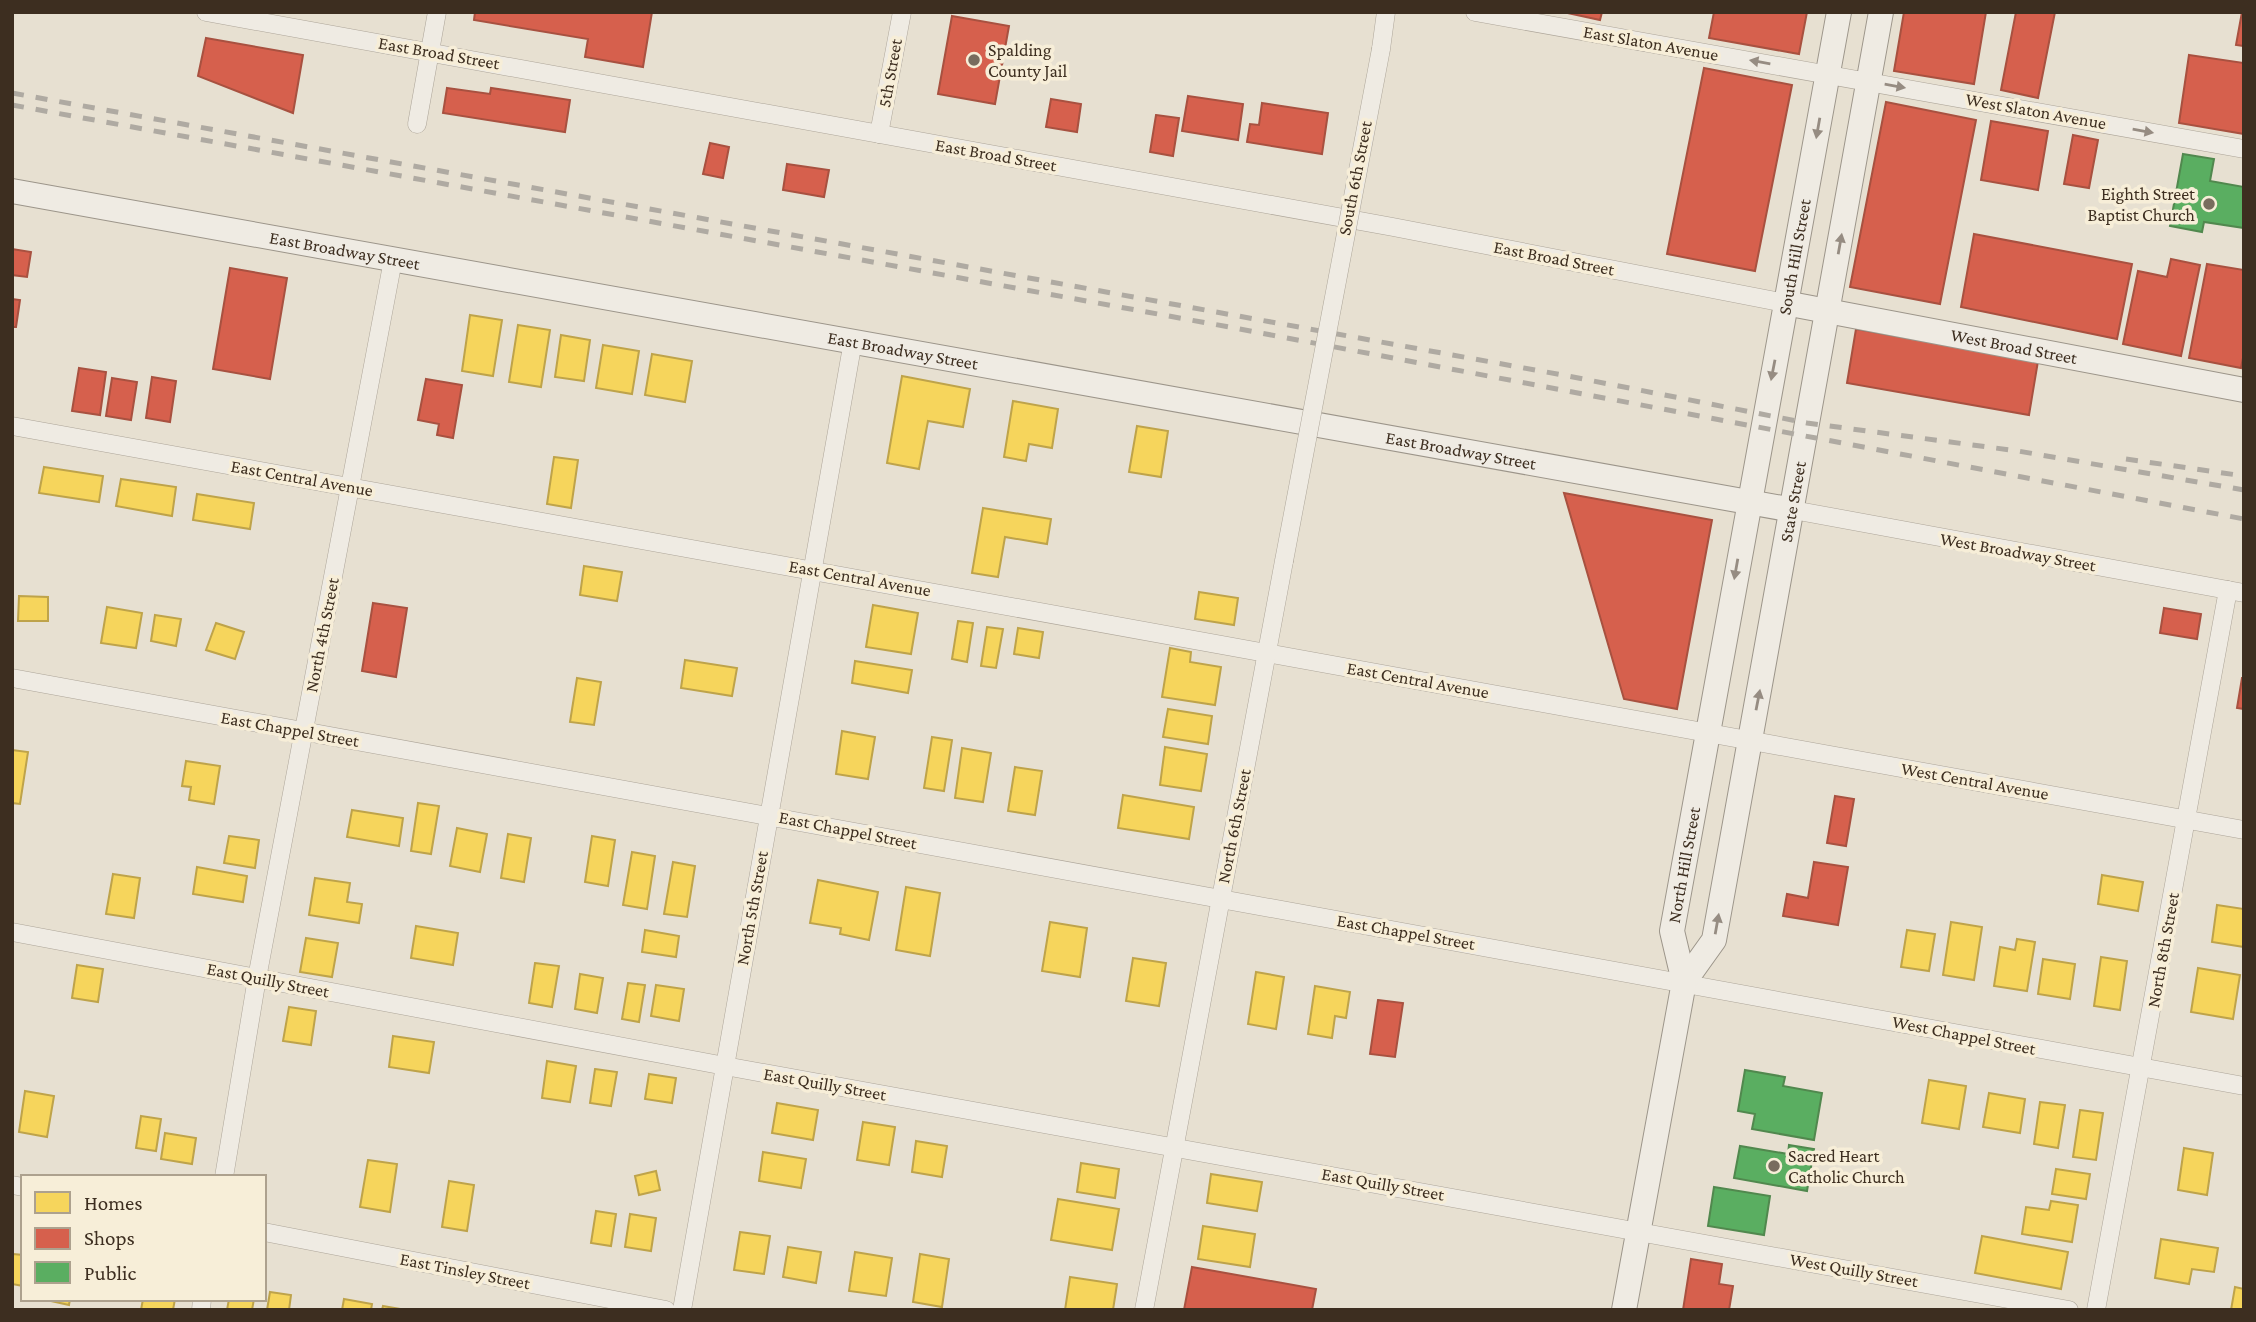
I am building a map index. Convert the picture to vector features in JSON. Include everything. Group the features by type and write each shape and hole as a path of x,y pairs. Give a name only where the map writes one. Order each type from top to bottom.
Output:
{"main road":[{"name":"South Hill Street","path":"1748,502 1839,12"},
{"name":"State Street","path":"1684,982 1714,940 1881,12"},
{"name":"East Broadway Street","path":"12,191 1793,510"},
{"name":"West Broad Street","path":"1785,303 2244,390"},
{"name":"North Hill Street","path":"1624,1310 1684,982 1672,931 1748,502"}],"street":[{"name":"East Broad Street","path":"206,12 1393,227 1785,303"},
{"path":"417,124 437,12"},
{"name":"5th Street","path":"879,134 902,12"},
{"name":"South 6th Street","path":"1326,343 1386,12"},
{"name":"East Slaton Avenue","path":"1475,12 1828,74"},
{"name":"West Slaton Avenue","path":"1828,74 2244,149"},
{"name":"North 4th Street","path":"224,1175 257,978 393,260"},
{"name":"North 5th Street","path":"681,1310 853,341"},
{"name":"North 6th Street","path":"1144,1310 1326,343"},
{"name":"East Central Avenue","path":"12,426 1707,732"},
{"name":"West Broadway Street","path":"1793,510 2236,592"},
{"name":"North 8th Street","path":"2096,1310 2187,820 2236,592"},
{"name":"East Chappel Street","path":"12,678 1684,982"},
{"name":"West Central Avenue","path":"1707,732 2244,830"},
{"name":"East Quilly Street","path":"12,932 724,1066 1639,1231"},
{"name":"West Chappel Street","path":"1684,982 2244,1086"},
{"name":"West Quilly Street","path":"1639,1231 2069,1310"},
{"name":"East Tinsley Street","path":"266,1232 666,1310"}],"building: Homes":[{"path":"470,315 502,320 493,376 462,371"},
{"path":"518,325 550,330 541,387 509,382"},
{"path":"561,335 590,340 584,381 555,377"},
{"path":"603,345 639,351 632,394 596,388"},
{"path":"652,354 692,361 685,402 645,395"},
{"path":"902,376 970,389 963,427 928,421 919,469 887,463"},
{"path":"1013,401 1058,409 1052,448 1029,444 1026,461 1004,457"},
{"path":"1137,426 1168,431 1161,477 1129,472"},
{"path":"554,457 578,460 571,508 547,504"},
{"path":"44,467 103,476 99,502 39,493"},
{"path":"121,479 176,487 172,516 116,506"},
{"path":"197,494 254,503 250,529 193,520"},
{"path":"983,508 1051,519 1047,544 1005,537 998,577 972,573"},
{"path":"584,566 622,572 617,601 580,595"},
{"path":"1199,592 1238,598 1234,625 1195,619"},
{"path":"19,596 48,597 48,621 18,621"},
{"path":"873,605 918,613 911,654 866,647"},
{"path":"107,607 142,613 136,648 101,643"},
{"path":"155,615 181,619 176,646 151,641"},
{"path":"958,621 973,623 967,662 952,659"},
{"path":"216,623 244,632 235,659 206,650"},
{"path":"987,627 1003,629 996,668 981,666"},
{"path":"1018,628 1043,632 1039,658 1014,654"},
{"path":"1170,648 1191,652 1190,662 1221,667 1215,705 1162,697"},
{"path":"685,660 737,668 732,696 681,688"},
{"path":"855,661 912,670 908,693 852,683"},
{"path":"577,678 601,682 594,725 570,722"},
{"path":"1168,709 1212,716 1208,744 1163,737"},
{"path":"842,731 875,737 868,779 836,774"},
{"path":"932,737 952,740 944,791 924,788"},
{"path":"1165,747 1207,754 1201,791 1160,785"},
{"path":"962,748 991,753 983,802 955,798"},
{"path":"12,750 28,752 20,804 12,803"},
{"path":"186,761 220,766 214,804 189,800 191,787 182,786"},
{"path":"1015,767 1042,771 1035,815 1008,811"},
{"path":"1123,795 1194,807 1189,839 1118,828"},
{"path":"418,803 439,806 431,854 411,851"},
{"path":"352,810 403,818 399,846 347,837"},
{"path":"457,828 487,834 480,872 450,866"},
{"path":"508,834 531,838 524,882 501,878"},
{"path":"229,836 259,840 255,868 224,863"},
{"path":"592,836 615,840 608,886 585,882"},
{"path":"632,852 655,856 647,909 623,905"},
{"path":"673,862 695,866 687,917 664,914"},
{"path":"197,867 247,876 243,902 193,894"},
{"path":"113,874 140,878 134,918 106,914"},
{"path":"2102,875 2143,882 2138,911 2098,904"},
{"path":"315,878 350,883 347,902 362,904 359,923 309,915"},
{"path":"818,880 878,892 869,940 840,934 841,928 810,923"},
{"path":"906,887 940,893 930,956 896,950"},
{"path":"2217,905 2244,909 2244,947 2212,942"},
{"path":"1050,922 1087,928 1080,977 1042,971"},
{"path":"1951,922 1982,927 1974,980 1943,975"},
{"path":"416,926 458,933 453,965 411,958"},
{"path":"645,930 679,936 676,957 642,952"},
{"path":"1907,930 1935,934 1929,971 1901,967"},
{"path":"306,938 338,943 332,977 300,972"},
{"path":"2017,939 2035,942 2027,991 1994,986 2000,947 2015,950"},
{"path":"2101,957 2127,961 2120,1010 2094,1006"},
{"path":"1133,958 1166,963 1159,1006 1126,1001"},
{"path":"2043,959 2075,964 2070,999 2038,994"},
{"path":"535,963 559,966 552,1007 529,1003"},
{"path":"77,965 103,969 98,1002 72,998"},
{"path":"2198,968 2240,975 2233,1019 2191,1012"},
{"path":"1256,972 1284,977 1276,1029 1248,1024"},
{"path":"580,974 603,978 597,1013 575,1009"},
{"path":"628,983 645,985 639,1022 622,1019"},
{"path":"656,985 684,989 679,1021 651,1016"},
{"path":"1315,986 1350,992 1346,1018 1335,1016 1332,1038 1308,1034"},
{"path":"289,1007 316,1011 311,1045 283,1041"},
{"path":"393,1036 434,1042 429,1073 389,1067"},
{"path":"547,1061 576,1066 570,1102 542,1098"},
{"path":"595,1069 617,1072 611,1106 590,1103"},
{"path":"649,1074 676,1078 672,1103 645,1099"},
{"path":"1929,1080 1966,1086 1959,1129 1922,1123"},
{"path":"25,1091 54,1096 47,1137 19,1132"},
{"path":"1989,1093 2025,1099 2020,1133 1983,1127"},
{"path":"2040,1102 2065,1105 2058,1148 2034,1144"},
{"path":"777,1103 818,1110 813,1140 772,1133"},
{"path":"2080,1110 2103,1113 2096,1160 2073,1157"},
{"path":"141,1116 161,1119 156,1151 136,1148"},
{"path":"863,1122 895,1127 889,1165 857,1160"},
{"path":"165,1133 196,1138 192,1164 161,1159"},
{"path":"916,1141 947,1146 942,1177 912,1172"},
{"path":"2184,1148 2213,1153 2207,1195 2178,1190"},
{"path":"763,1152 806,1159 801,1188 759,1181"},
{"path":"368,1160 397,1164 390,1212 360,1207"},
{"path":"1081,1163 1119,1169 1115,1198 1077,1192"},
{"path":"2056,1169 2090,1174 2086,1199 2052,1194"},
{"path":"656,1171 660,1190 639,1195 635,1176"},
{"path":"1211,1174 1262,1182 1257,1211 1207,1203"},
{"path":"449,1181 474,1185 467,1231 442,1227"},
{"path":"1058,1199 1119,1209 1112,1250 1051,1240"},
{"path":"2051,1201 2078,1205 2072,1242 2022,1234 2026,1207 2049,1210"},
{"path":"596,1211 616,1214 611,1246 591,1243"},
{"path":"630,1214 656,1218 651,1251 625,1247"},
{"path":"1203,1226 1255,1234 1250,1267 1198,1259"},
{"path":"740,1232 770,1236 764,1274 734,1270"},
{"path":"1982,1236 2068,1252 2061,1289 1975,1273"},
{"path":"2161,1239 2218,1248 2214,1272 2192,1269 2189,1284 2155,1278"},
{"path":"788,1247 821,1252 816,1283 783,1277"},
{"path":"855,1252 892,1258 886,1296 849,1291"},
{"path":"13,1254 21,1255 21,1286 12,1284"},
{"path":"920,1254 949,1259 942,1307 913,1302"},
{"path":"1070,1277 1117,1284 1113,1310 1065,1310"},
{"path":"2235,1287 2244,1289 2244,1310 2231,1310"},
{"path":"270,1292 291,1295 289,1310 267,1310"},
{"path":"344,1299 372,1304 371,1310 342,1310"},
{"path":"51,1301 70,1301 69,1305"},
{"path":"143,1301 175,1301 173,1310 141,1310"},
{"path":"229,1301 254,1301 252,1310 227,1310"},
{"path":"383,1306 406,1310 382,1310"}],"building: Shops":[{"path":"475,12 652,12 643,67 585,57 588,39 474,20"},
{"path":"1563,12 1602,12 1600,20"},
{"path":"1714,12 1807,12 1799,54 1709,38"},
{"path":"1904,12 1986,12 1974,84 1894,71"},
{"path":"2016,12 2055,12 2038,98 2001,90"},
{"path":"2244,12 2244,46 2236,45"},
{"name":"Spalding County Jail","path":"952,16 1009,26 995,104 938,94"},
{"path":"206,38 303,55 293,113 198,76"},
{"path":"2189,55 2244,63 2244,134 2179,123"},
{"path":"1704,68 1792,85 1755,271 1667,254"},
{"path":"447,88 490,94 491,88 570,100 565,132 443,113"},
{"path":"1188,96 1243,104 1238,140 1182,131"},
{"path":"1051,99 1081,104 1077,132 1046,127"},
{"path":"1886,102 1976,120 1940,304 1850,287"},
{"path":"1262,103 1328,113 1322,154 1247,142 1250,124 1259,125"},
{"path":"1156,115 1179,118 1173,156 1150,152"},
{"path":"1991,121 2048,131 2038,190 1981,180"},
{"path":"2073,135 2098,140 2089,188 2064,184"},
{"path":"710,143 729,147 723,178 703,174"},
{"path":"787,164 829,170 824,197 783,190"},
{"path":"1974,234 2132,264 2117,339 1961,307"},
{"path":"12,249 31,252 27,277 12,275"},
{"path":"2171,259 2200,265 2181,356 2123,344 2138,271 2167,277"},
{"path":"2207,264 2244,270 2244,353 2241,368 2189,358"},
{"path":"230,268 287,278 270,379 213,369"},
{"path":"12,299 20,300 16,327 12,327"},
{"path":"1856,329 2038,361 2029,415 1847,383"},
{"path":"79,368 106,372 100,415 72,411"},
{"path":"152,377 176,381 170,422 146,418"},
{"path":"112,378 137,382 131,420 106,416"},
{"path":"426,379 462,385 453,438 437,435 439,424 418,420"},
{"path":"1564,493 1712,520 1677,709 1624,699"},
{"path":"373,603 407,608 396,677 362,671"},
{"path":"2164,608 2201,614 2197,639 2160,633"},
{"path":"2244,678 2244,709 2237,708"},
{"path":"1835,796 1854,799 1846,846 1827,843"},
{"path":"1814,862 1848,867 1838,925 1783,916 1787,894 1808,898"},
{"path":"1378,1000 1403,1003 1395,1057 1370,1054"},
{"path":"1691,1259 1722,1264 1719,1284 1733,1286 1729,1310 1683,1310"},
{"path":"1192,1267 1316,1289 1312,1310 1184,1310"}],"building: Public":[{"name":"Eighth Street Baptist Church","path":"2183,154 2214,159 2210,181 2244,187 2244,228 2204,222 2202,232 2170,226"},
{"path":"1745,1070 1785,1077 1783,1086 1822,1093 1814,1140 1752,1129 1755,1114 1738,1111"},
{"name":"Sacred Heart Catholic Church","path":"1789,1145 1814,1149 1807,1191 1734,1178 1740,1146 1788,1154"},
{"path":"1714,1187 1770,1196 1764,1235 1708,1226"}],"railway":[{"path":"12,93 1568,376 1807,423 2018,451 2244,490"},
{"path":"12,105 1229,327 2244,519"},
{"path":"2126,459 2244,476"}],"place":[{"name":"Spalding County Jail","path":"974,60"},
{"name":"Eighth Street Baptist Church","path":"2209,204"},
{"name":"Sacred Heart Catholic Church","path":"1774,1166"}]}
